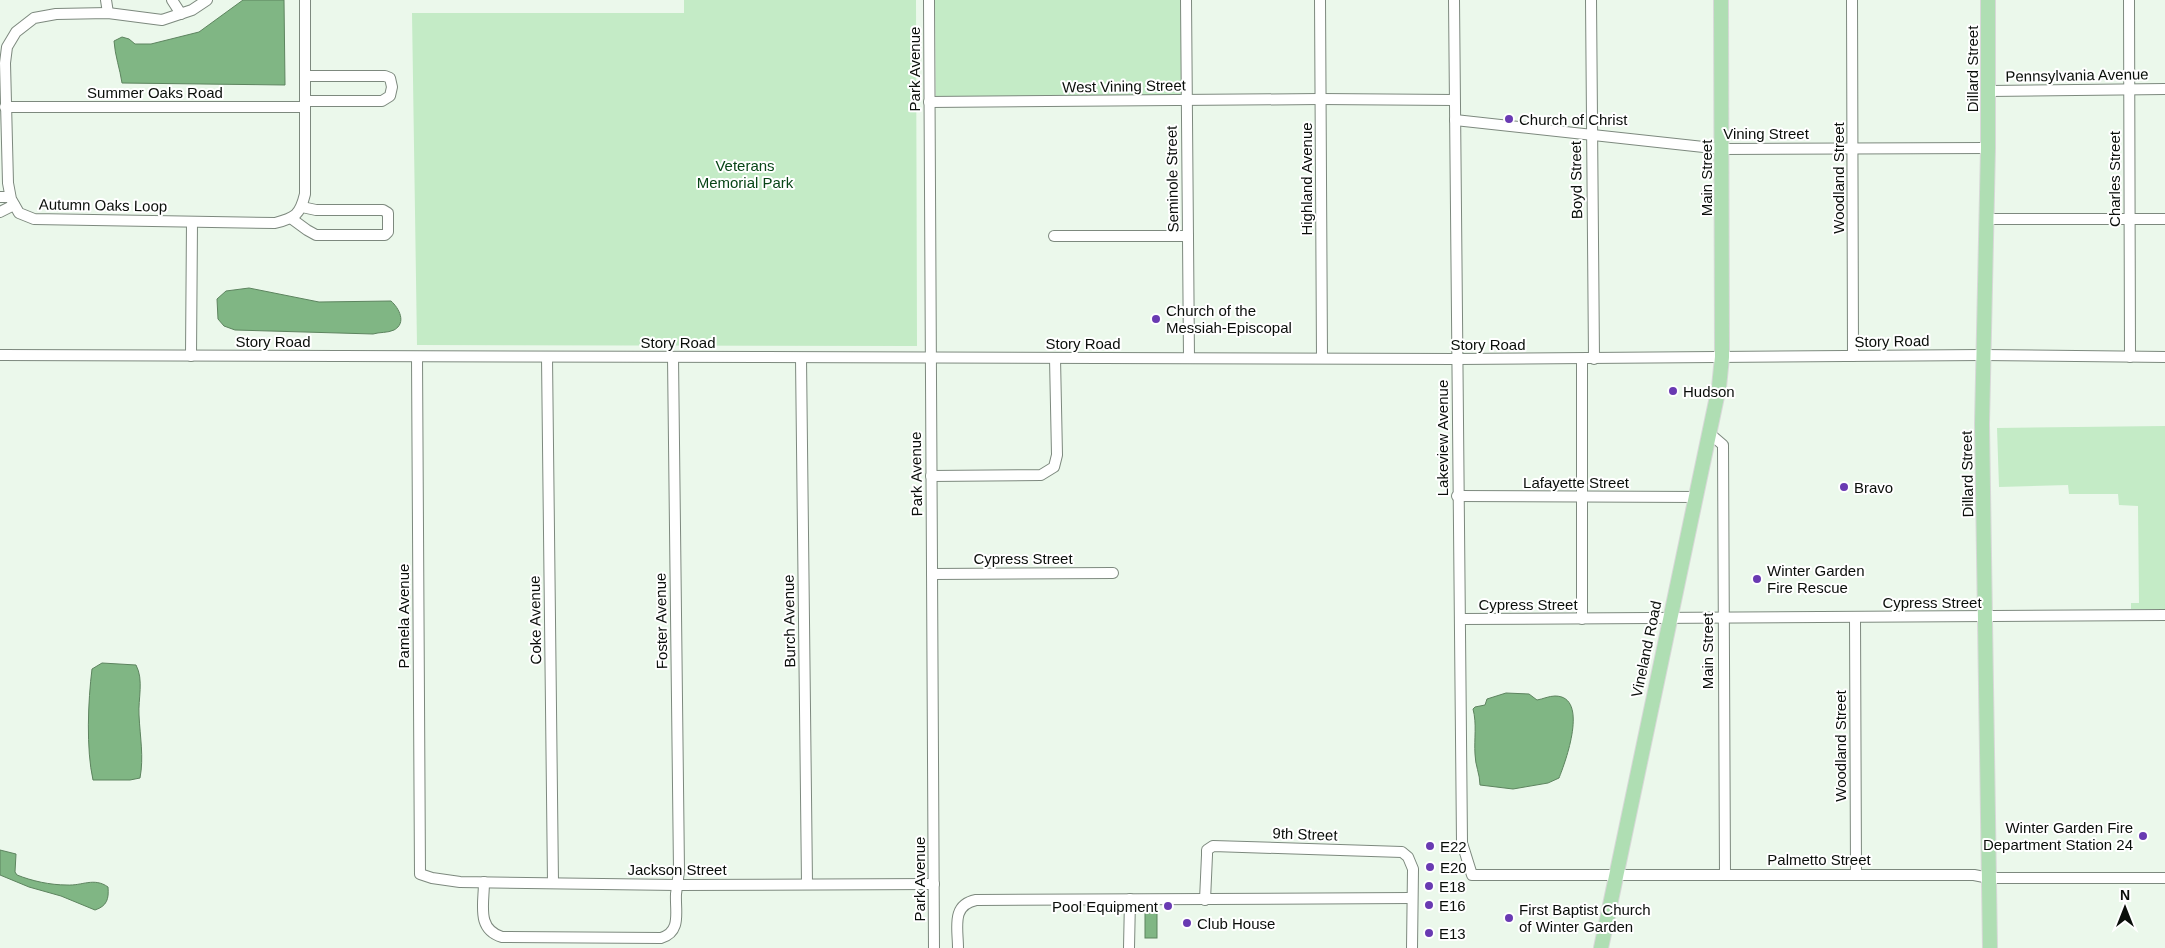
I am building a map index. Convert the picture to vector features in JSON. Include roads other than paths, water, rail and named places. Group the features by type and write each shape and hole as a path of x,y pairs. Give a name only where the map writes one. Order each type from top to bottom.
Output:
{"main road":[{"name":"Main Street","path":"1721,0 1722,357"},
{"name":"Dillard Street","path":"1988,0 1988,148 1982,355 1990,948"},
{"name":"Vineland Road","path":"1601,948 1719,387 1722,357"}],"street":[{"path":"106,0 108,13"},
{"path":"172,0 181,14"},
{"path":"0,212 8,200 2,64 7,46 16,32 34,18 56,14 108,13 162,20 192,10 207,0"},
{"path":"302,207 316,210 383,210 388,213 388,232 385,235 316,234 292,219 302,207 305,194 305,0"},
{"name":"Park Avenue","path":"929,0 930,476 934,948"},
{"name":"Seminole Street","path":"1186,0 1189,358"},
{"name":"Highland Avenue","path":"1320,0 1322,358"},
{"name":"Lakeview Avenue","path":"1454,0 1457,496 1462,844 1472,875"},
{"name":"Boyd Street","path":"1591,0 1594,359"},
{"name":"Woodland Street","path":"1852,0 1853,356"},
{"name":"Charles Street","path":"2128,0 2130,357"},
{"name":"Summer Oaks Road","path":"5,106 305,104 382,101 390,96 392,87 390,78 383,75 305,76"},
{"name":"Pennsylvania Avenue","path":"1988,91 2165,88"},
{"path":"1320,99 1454,100"},
{"name":"West Vining Street","path":"929,102 1320,99"},
{"name":"Vining Street","path":"1455,120 1722,149 1988,148"},
{"name":"Autumn Oaks Loop","path":"8,200 19,213 34,220 274,223 292,219"},
{"path":"1986,219 2165,219"},
{"path":"191,356 192,222"},
{"path":"1054,236 1188,236"},
{"name":"Story Road","path":"0,355 1457,359 1982,355 2165,357"},
{"name":"Pamela Avenue","path":"416,357 420,874"},
{"name":"Coke Avenue","path":"546,357 553,883"},
{"name":"Foster Avenue","path":"484,882 484,920 486,928 493,934 502,937 661,938 669,936 676,922 679,871 673,357"},
{"name":"Burch Avenue","path":"801,358 807,884"},
{"path":"930,476 1041,475 1054,467 1057,455 1055,358"},
{"path":"1582,359 1582,619"},
{"name":"Main Street","path":"1709,433 1722,445 1725,875"},
{"name":"Lafayette Street","path":"1457,496 1696,496"},
{"name":"Cypress Street","path":"932,574 1113,573"},
{"name":"Cypress Street","path":"1460,619 2165,615"},
{"name":"Woodland Street","path":"1855,618 1856,874"},
{"name":"9th Street","path":"1205,900 1206,855 1207,850 1213,846 1402,852 1408,857 1413,869 1412,898"},
{"name":"Jackson Street","path":"420,874 442,880 484,882 678,885 934,884"},
{"name":"Palmetto Street","path":"1472,875 1974,874 1989,878 2165,878"},
{"path":"958,948 958,915 963,904 970,901 1412,898 1412,948"},
{"path":"1130,899 1130,948"}],"place":[{"name":"Church of Christ","path":"1509,119"},
{"name":"Church of the Messiah-Episcopal","path":"1156,319"},
{"name":"Hudson","path":"1673,391"},
{"name":"Bravo","path":"1844,487"},
{"name":"Winter Garden Fire Rescue","path":"1757,579"},
{"name":"Winter Garden Fire Department Station 24","path":"2143,836"},
{"name":"E22","path":"1430,846"},
{"name":"E20","path":"1430,867"},
{"name":"E18","path":"1429,886"},
{"name":"E16","path":"1429,905"},
{"name":"Pool Equipment","path":"1168,906"},
{"name":"First Baptist Church of Winter Garden","path":"1509,918"},
{"name":"Club House","path":"1187,923"},
{"name":"E13","path":"1429,933"}],"park label":[{"name":"Veterans Memorial Park","path":"745,174"}]}
